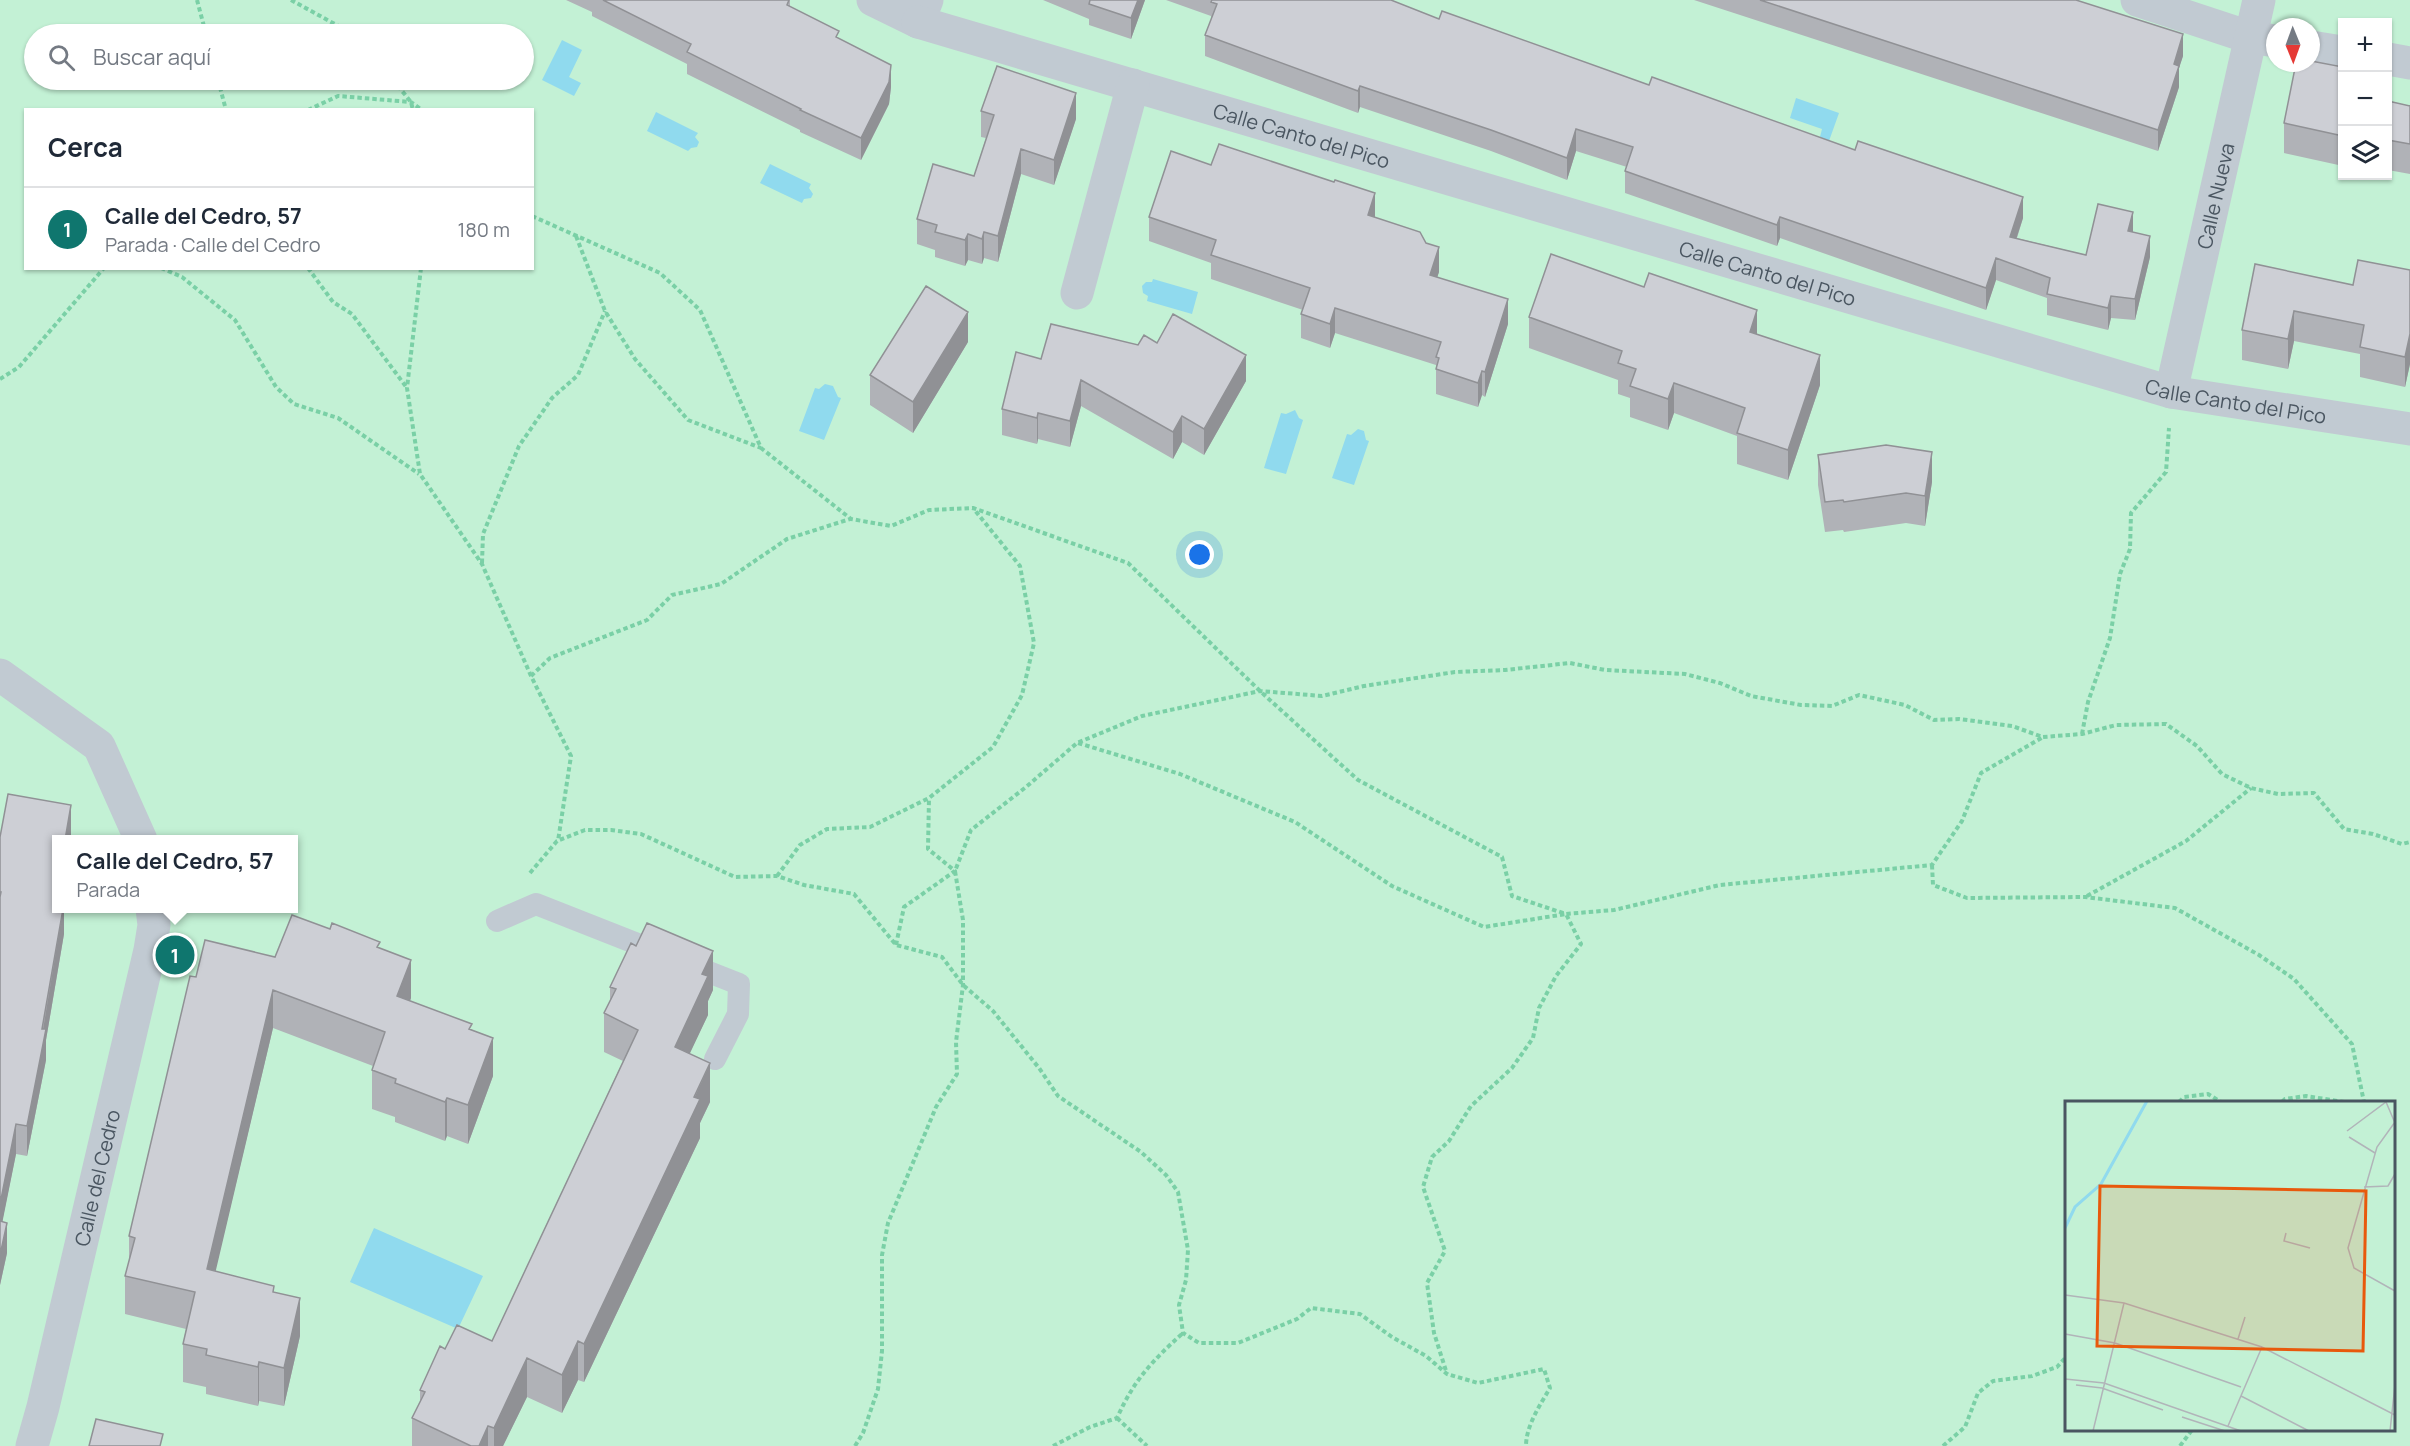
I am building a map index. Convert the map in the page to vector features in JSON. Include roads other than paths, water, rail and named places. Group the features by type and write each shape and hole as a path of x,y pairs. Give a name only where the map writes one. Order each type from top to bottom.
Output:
{"street":[{"name":"Calle Canto del Pico","path":"873,0 922,11 1133,85 2171,392 2410,429"},
{"path":"2137,0 2262,39"},
{"name":"Calle Nueva","path":"2171,392 2262,39 2259,0"},
{"path":"2320,48 2338,51"},
{"path":"2392,60 2410,63"},
{"path":"1077,293 1133,85"},
{"path":"0,675 99,746 140,835"},
{"name":"Calle del Cedro","path":"32,1446 150,950 154,925 152,913"}],"lane":[{"path":"497,921 536,904 739,984 738,1014 715,1059"}],"water":[{"path":"562,40 582,50 569,77 581,83 574,96 542,80"},
{"path":"1796,98 1839,113 1829,141 1820,137 1822,129 1790,118"},
{"path":"656,112 698,133 695,137 699,142 697,147 688,151 647,131"},
{"path":"770,164 811,184 809,188 813,194 811,198 804,199 802,203 760,183"},
{"path":"1153,279 1198,292 1192,314 1147,301 1148,296 1143,293 1142,286 1146,282 1152,282"},
{"path":"825,384 833,386 838,397 841,398 824,440 799,431 815,388 819,389"},
{"path":"1295,410 1299,418 1303,420 1286,474 1264,468 1281,413 1286,414"},
{"path":"1358,429 1364,431 1366,440 1369,441 1354,485 1332,478 1347,434 1351,435"},
{"path":"374,1228 483,1276 458,1329 350,1282"}],"place":[{"name":"Calle del Cedro, 57","path":"175,955"}]}
